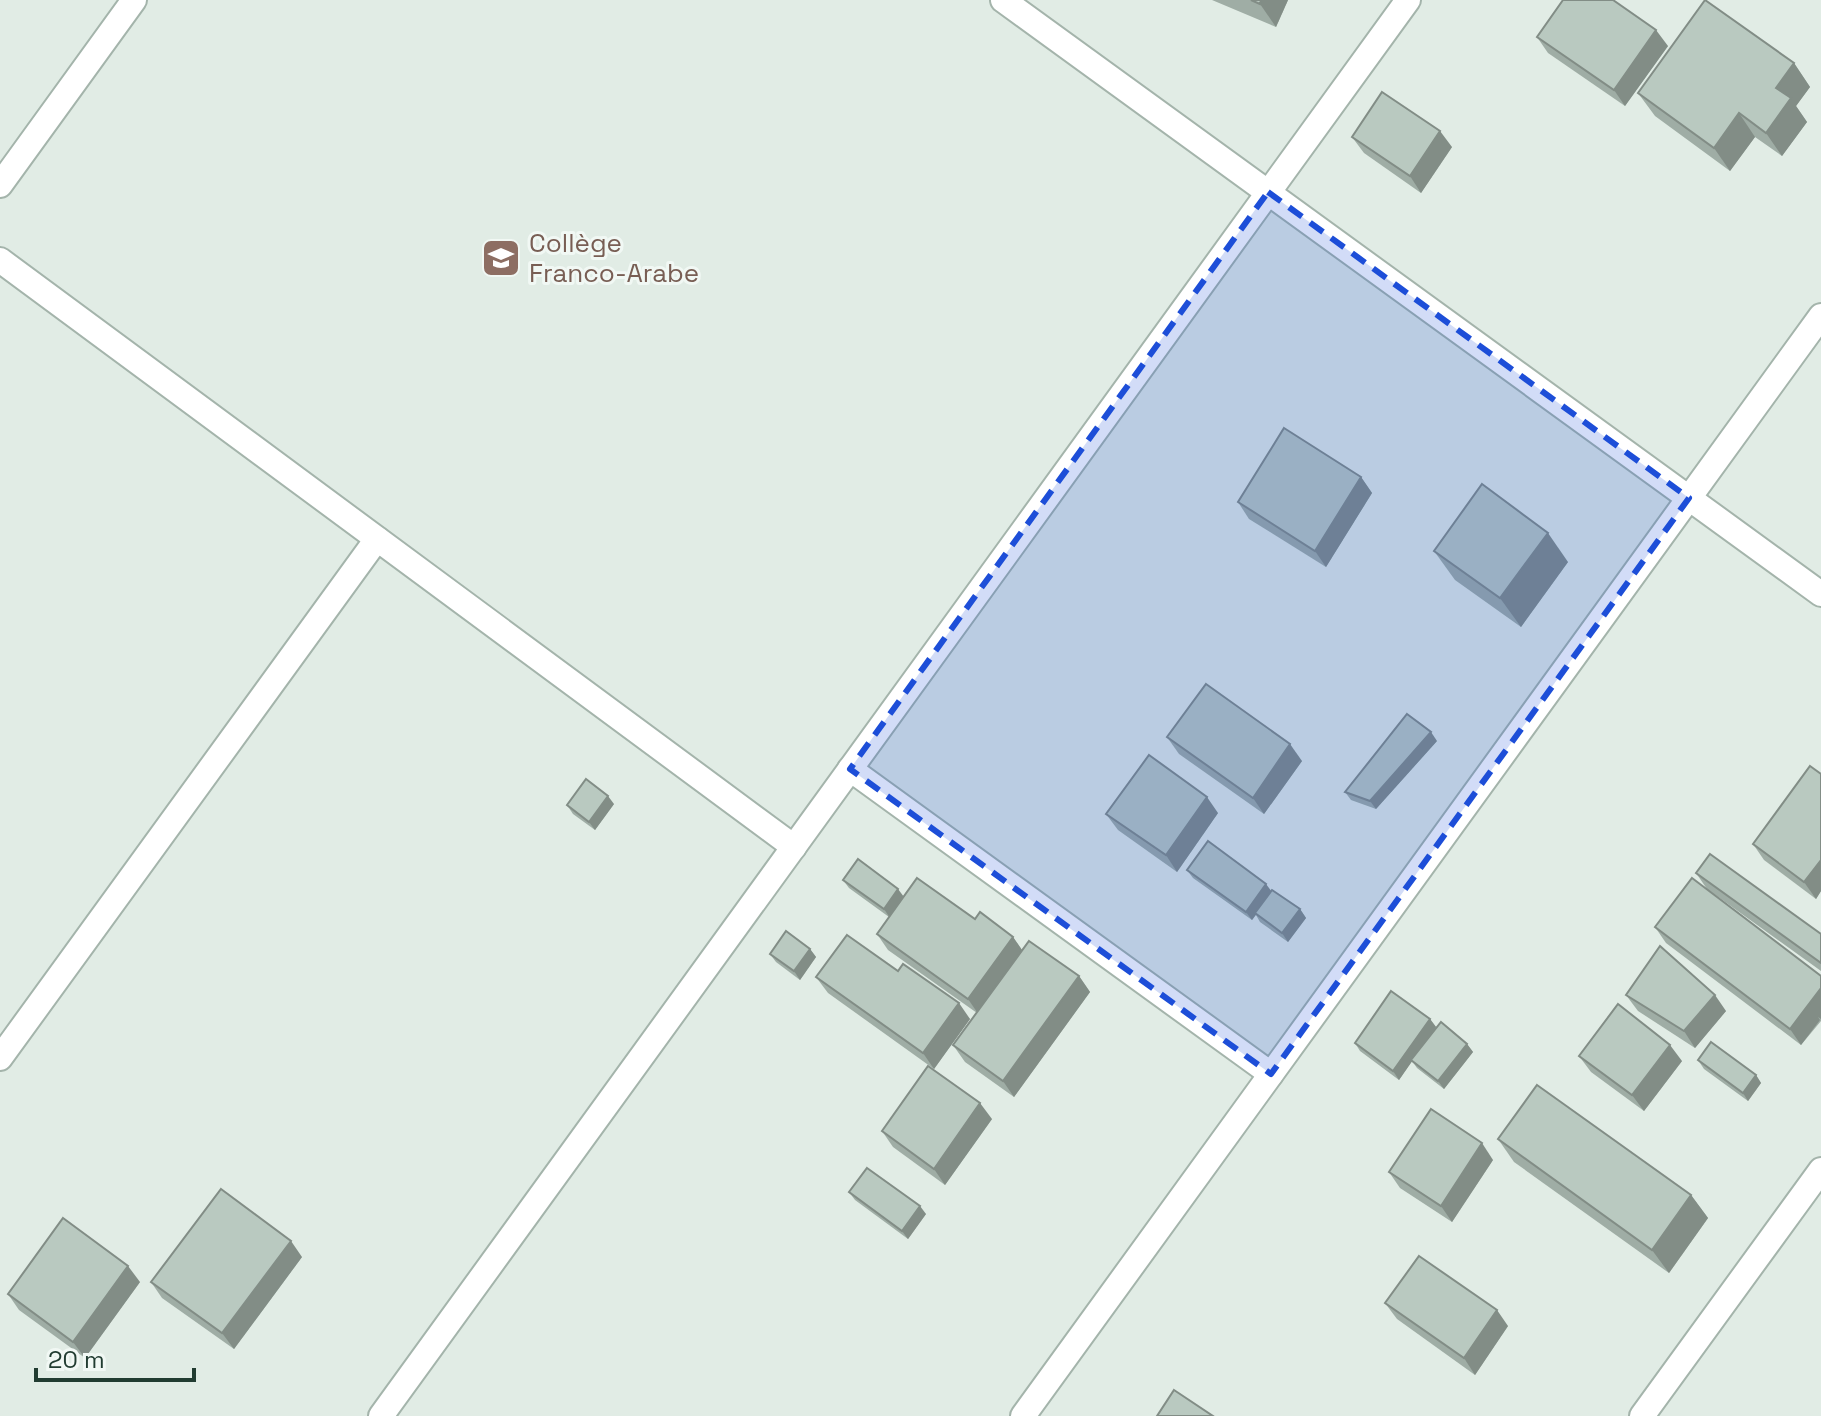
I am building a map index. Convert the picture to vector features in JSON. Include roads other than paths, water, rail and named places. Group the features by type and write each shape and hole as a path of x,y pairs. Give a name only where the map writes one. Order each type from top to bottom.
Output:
{"street":[{"path":"0,185 134,0"},
{"path":"1003,0 1821,594"},
{"path":"381,1416 1408,0"},
{"path":"0,260 794,847"},
{"path":"1023,1416 1821,316"},
{"path":"0,1058 377,539"},
{"path":"850,769 1271,1074"},
{"path":"1642,1416 1821,1170"}],"place":[{"name":"Collège Franco-Arabe","path":"501,258"}]}
